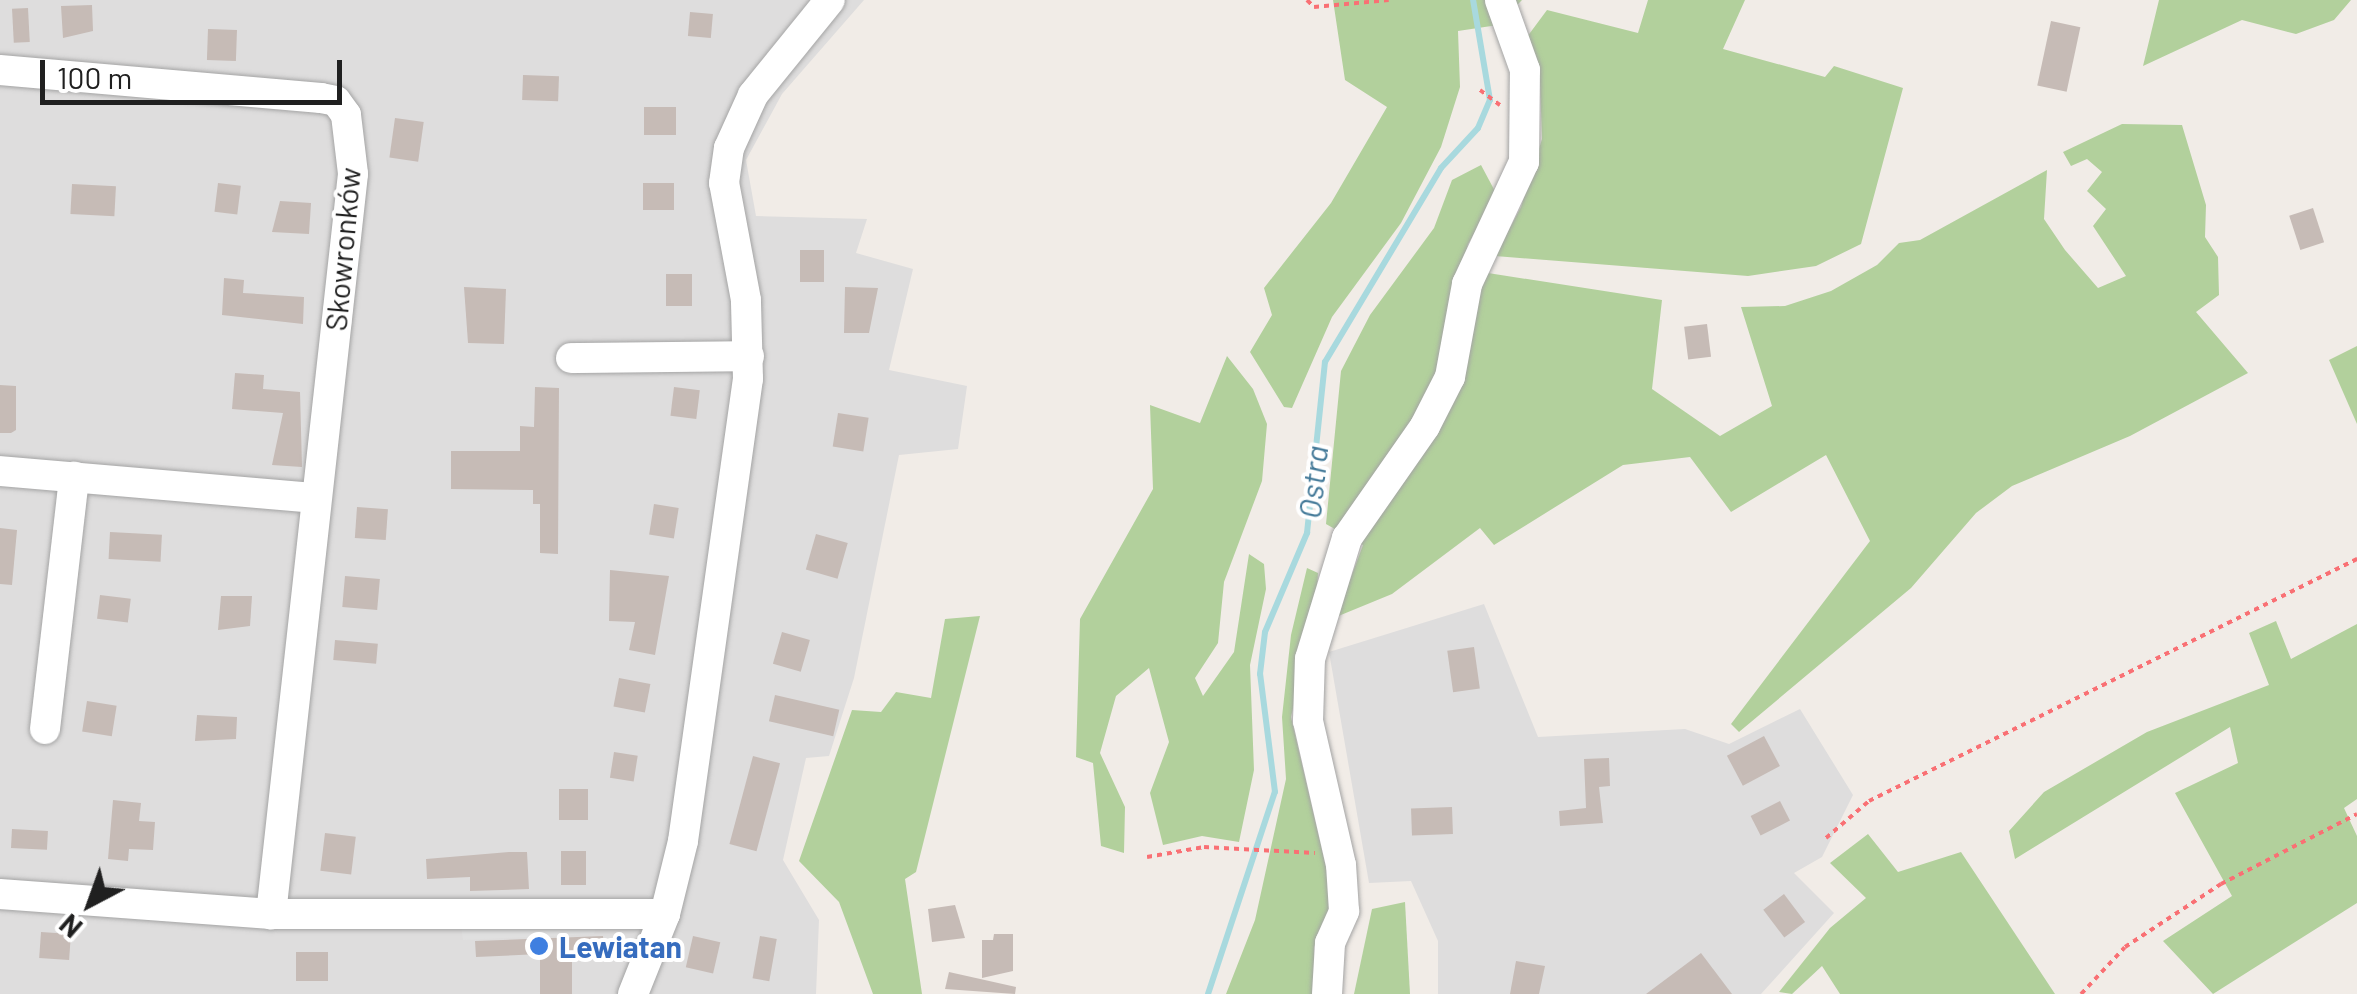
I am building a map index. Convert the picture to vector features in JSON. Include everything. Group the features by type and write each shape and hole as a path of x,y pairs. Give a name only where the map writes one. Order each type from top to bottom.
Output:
{"street":[{"path":"633,994 665,914 683,841 749,356 746,300 726,195 728,148 754,96 830,0"},
{"path":"1328,994 1330,943 1344,911 1336,848 1308,720 1310,659 1348,538 1444,391 1467,284 1524,162 1526,70 1500,0"},
{"name":"Skowronków","path":"0,70 321,98 336,101 346,115 353,174 271,914"},
{"path":"571,358 749,356"},
{"path":"0,470 316,498"},
{"path":"45,729 74,476"},
{"path":"0,894 271,914 665,914"}],"path":[{"path":"1307,0 1314,7 1389,0"},
{"path":"1480,90 1499,104"},
{"path":"1826,838 1868,801 2164,649 2357,559"},
{"path":"2081,994 2126,947 2205,894 2357,814"},
{"path":"1147,856 1336,848"}],"shaded area":[{"path":"0,0 864,0 782,94 746,160 756,216 867,219 856,253 913,269 889,370 967,386 958,449 899,455 854,678 829,756 806,758 783,860 819,920 816,994 0,994"},
{"path":"1484,604 1538,737 1685,729 1729,744 1800,709 1853,795 1822,857 1794,873 1834,913 1761,994 1438,994 1438,941 1411,881 1369,883 1329,652"},
{"path":"598,923 594,934 463,940 461,927"}],"green space":[{"path":"1333,0 1522,0 1498,25 1458,31 1460,87 1441,147 1401,223 1332,317 1292,408 1284,407 1250,352 1272,315 1264,288 1331,203 1387,107 1345,80"},
{"path":"1648,0 1745,0 1723,49 1825,77 1834,66 1903,88 1861,244 1816,266 1748,276 1495,256 1521,207 1542,139 1540,82 1527,37 1547,10 1638,33"},
{"path":"2159,0 2351,0 2334,20 2296,34 2242,20 2143,66"},
{"path":"2122,124 2182,125 2206,205 2205,237 2218,257 2219,295 2196,312 2248,373 2130,436 2012,486 1976,513 1911,588 1739,732 1731,724 1870,541 1826,455 1731,512 1690,457 1623,465 1494,545 1480,528 1392,594 1336,617 1363,545 1326,524 1341,371 1370,315 1434,228 1452,180 1481,165 1497,195 1468,244 1451,309 1488,273 1662,300 1652,389 1720,436 1772,406 1741,307 1785,306 1831,291 1877,265 1899,243 1920,240 2047,170 2044,219 2065,250 2098,288 2126,276 2093,226 2106,209 2087,191 2102,172 2087,159 2071,166 2063,152"},
{"path":"2357,346 2357,424 2329,360"},
{"path":"1227,356 1253,389 1267,424 1262,481 1224,582 1218,643 1195,678 1203,696 1234,652 1249,554 1264,564 1266,589 1250,665 1254,770 1239,842 1202,836 1163,845 1150,793 1169,742 1149,668 1116,696 1100,753 1125,807 1124,853 1101,846 1093,763 1076,757 1080,619 1153,489 1150,405 1200,423"},
{"path":"1307,568 1318,573 1316,607 1291,717 1335,906 1314,947 1314,994 1226,994 1255,920 1286,779 1282,717 1291,635"},
{"path":"980,616 916,872 905,879 922,994 873,994 839,902 799,861 852,710 881,712 896,692 931,698 945,619"},
{"path":"2276,621 2291,659 2357,624 2357,799 2344,808 2357,836 2357,903 2213,994 2163,941 2232,896 2175,793 2238,763 2230,727 2015,859 2009,831 2044,792 2147,732 2269,685 2249,633"},
{"path":"1868,834 1898,872 1961,852 2055,994 1840,994 1822,966 1792,994 1779,992 1830,928 1866,898 1830,863"},
{"path":"1405,902 1410,994 1354,994 1372,909"}],"building":[{"path":"92,5 93,31 63,38 61,6"},
{"path":"28,8 30,42 14,43 12,9"},
{"path":"690,12 713,14 711,38 688,36"},
{"path":"2051,21 2080,27 2067,92 2037,86"},
{"path":"208,29 237,30 236,61 207,60"},
{"path":"523,75 559,76 558,101 522,100"},
{"path":"644,107 676,107 676,135 644,135"},
{"path":"395,118 424,122 418,162 389,158"},
{"path":"218,183 241,186 237,215 214,212"},
{"path":"643,183 674,183 674,210 643,210"},
{"path":"72,184 116,186 114,216 70,214"},
{"path":"280,201 311,203 309,234 272,232"},
{"path":"2313,208 2324,242 2300,250 2289,216"},
{"path":"800,250 824,250 824,282 800,282"},
{"path":"666,274 692,274 692,306 666,306"},
{"path":"224,278 244,280 243,293 304,297 303,324 222,315"},
{"path":"464,287 506,289 504,344 468,343"},
{"path":"845,287 878,288 869,333 844,333"},
{"path":"1707,324 1711,357 1688,360 1684,327"},
{"path":"235,373 264,375 263,389 300,392 302,467 272,465 283,413 232,409"},
{"path":"0,385 16,386 16,430 11,433 0,433"},
{"path":"535,387 559,388 558,554 540,553 540,504 533,504 533,490 451,489 451,451 520,451 520,426 534,427"},
{"path":"674,387 700,390 696,419 670,416"},
{"path":"838,413 869,418 863,451 833,447"},
{"path":"654,504 679,508 674,539 649,535"},
{"path":"357,507 388,509 386,540 355,538"},
{"path":"0,528 17,530 12,585 0,584"},
{"path":"110,532 162,535 161,562 109,559"},
{"path":"816,534 848,543 838,579 806,570"},
{"path":"610,570 669,576 655,655 629,650 635,622 609,621"},
{"path":"345,576 380,579 377,610 342,607"},
{"path":"100,595 131,599 128,623 97,619"},
{"path":"221,596 252,596 250,626 218,630"},
{"path":"782,632 810,640 801,672 773,664"},
{"path":"335,640 378,644 376,664 333,660"},
{"path":"1474,647 1480,689 1453,692 1447,651"},
{"path":"619,678 650,684 645,713 613,706"},
{"path":"775,695 839,710 833,736 769,721"},
{"path":"87,701 117,706 112,736 82,732"},
{"path":"197,715 237,717 236,739 195,741"},
{"path":"1764,736 1780,766 1743,786 1727,756"},
{"path":"614,752 638,756 634,781 610,778"},
{"path":"753,756 780,763 756,851 729,844"},
{"path":"1609,758 1610,786 1599,787 1603,823 1560,826 1559,811 1586,808 1584,759"},
{"path":"559,789 588,789 588,820 559,820"},
{"path":"113,800 141,803 139,821 155,822 153,850 129,849 128,861 108,859"},
{"path":"1780,801 1790,821 1761,836 1751,816"},
{"path":"1452,807 1453,834 1412,835 1411,808"},
{"path":"12,829 48,831 47,850 11,848"},
{"path":"325,833 356,837 351,874 320,871"},
{"path":"561,851 586,851 586,885 561,885"},
{"path":"527,852 529,889 470,891 470,877 427,879 426,859"},
{"path":"1784,894 1805,922 1784,938 1763,910"},
{"path":"955,905 965,938 932,942 928,909"},
{"path":"41,932 71,934 69,960 39,958"},
{"path":"994,934 1013,934 1013,971 982,978 982,940 993,940"},
{"path":"603,936 604,951 572,953 572,994 540,994 540,954 476,957 475,941"},
{"path":"693,936 720,942 713,973 686,967"},
{"path":"760,936 777,939 769,981 753,978"},
{"path":"296,952 328,952 328,981 296,981"},
{"path":"1701,953 1732,994 1646,994"},
{"path":"1516,961 1545,966 1539,994 1510,994"},
{"path":"949,972 1016,987 1015,994 945,989"}],"waterway":[{"name":"Ostra","path":"1208,994 1275,792 1260,674 1265,632 1307,533 1325,362 1441,168 1478,128 1490,100 1473,0"}],"place":[{"name":"Lewiatan","path":"539,946"}]}
